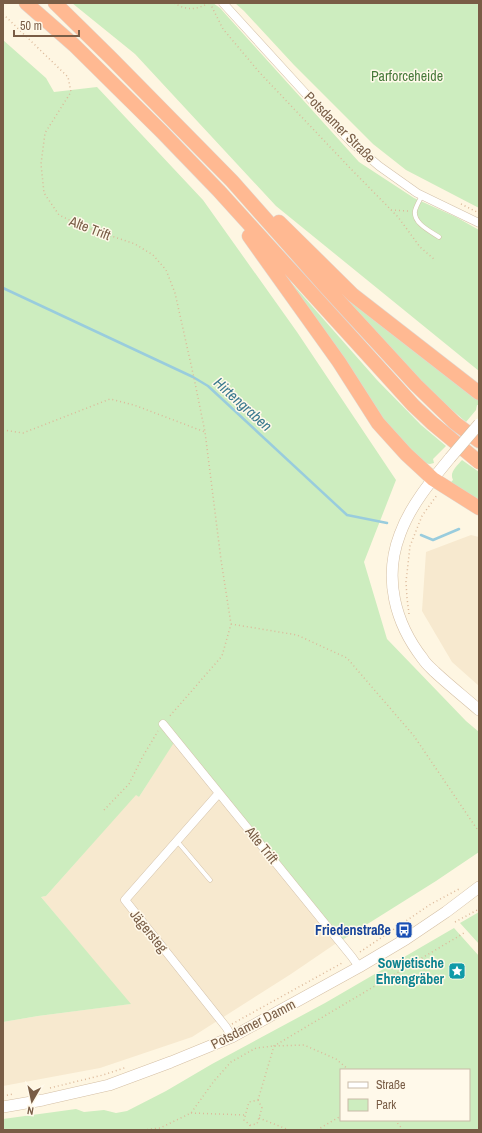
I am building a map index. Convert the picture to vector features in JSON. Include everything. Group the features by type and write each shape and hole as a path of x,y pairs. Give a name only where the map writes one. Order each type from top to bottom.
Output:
{"highway":[{"path":"26,3 74,45 219,191 413,404 432,423 479,462"},
{"path":"55,3 117,63 232,181 325,286 416,385 455,423 479,441"},
{"path":"232,181 252,194 353,295 479,393"},
{"path":"219,191 339,362 378,423 406,454 438,482 479,508"}],"street":[{"name":"Potsdamer Straße","path":"223,3 351,142 378,166 418,193 479,224"},
{"path":"479,424 450,458 438,482 413,508 400,534 394,554 392,573 393,595 398,617 409,640 423,660 479,710"},
{"name":"Alte Trift","path":"163,724 359,967"},
{"name":"Jägersteg","path":"219,793 125,900 226,1027 232,1037"},
{"name":"Potsdamer Damm","path":"3,1107 43,1100 109,1085 232,1037 359,967 417,933 479,887"}],"lane":[{"path":"422,195 415,212 418,220 425,228 439,237"},
{"path":"177,841 210,880"}],"path":[{"path":"174,3 186,9 192,10 209,3 223,29 260,73 345,163 398,216 420,247 435,260"},
{"name":"Alte Trift","path":"3,14 68,77 71,92 45,133 41,164 44,193 59,215 82,226 135,244 153,255 166,270 175,293 205,432 221,560 231,624"},
{"path":"457,202 479,213"},
{"path":"391,210 415,212"},
{"path":"3,430 23,433 110,399 134,405 205,432"},
{"path":"410,618 406,582 410,546 438,482"},
{"path":"104,810 130,784 143,756 163,724 222,656 231,624 297,635 347,658 414,736 479,832"},
{"path":"226,1027 352,957 432,904 463,886"},
{"path":"455,922 479,909"},
{"path":"258,1100 249,1102 244,1120 250,1125 257,1124 259,1118 262,1108 258,1100 274,1046 464,933"},
{"path":"191,1113 214,1081 231,1062 256,1048 304,1045 336,1059 347,1069"},
{"path":"50,1088 103,1075 131,1066"},
{"path":"3,1096 16,1094"},
{"path":"142,1130 160,1128 191,1113 245,1115"},
{"path":"317,1130 340,1117"},
{"path":"259,1118 290,1130"},
{"path":"397,1121 403,1130"},
{"path":"249,1130 250,1125"}],"shaded area":[{"path":"471,535 479,537 479,686 452,662 422,611 426,552"},
{"path":"175,740 338,942 192,1037 100,1068 3,1086 3,1022 130,1004 41,897 46,896 136,794 139,797"}],"green space":[{"path":"72,3 213,3 220,8 359,162 414,198 456,217 479,230 479,371 276,206 135,54"},
{"name":"Parforceheide","path":"235,3 479,3 479,208 406,170 373,144 294,65"},
{"path":"3,40 46,78 54,92 97,87 203,200 297,332 396,480 364,562 387,639 466,721 479,732 479,852 342,940 175,741 139,797 136,795 46,896 41,897 131,1004 3,1022"},
{"path":"282,272 377,380 421,425 446,446 433,459 434,463 424,463 397,440"},
{"path":"322,272 479,401 479,405 477,405 476,410 466,422 437,397 416,376"},
{"path":"462,460 479,472 479,502 450,483 453,480 453,472"},
{"path":"479,912 479,944 460,923"},
{"path":"454,928 479,956 479,1130 3,1130 3,1119 76,1109 84,1112 104,1110 116,1113 127,1111 166,1091 212,1064 325,1003"}],"waterway":[{"name":"Hirtengraben","path":"3,288 193,377 208,386 347,515 387,523"},
{"name":"Hirtengraben","path":"421,535 433,540 459,529"}],"place":[{"name":"Friedenstraße","path":"404,930"},
{"name":"Sowjetische Ehrengräber","path":"457,971"}]}
